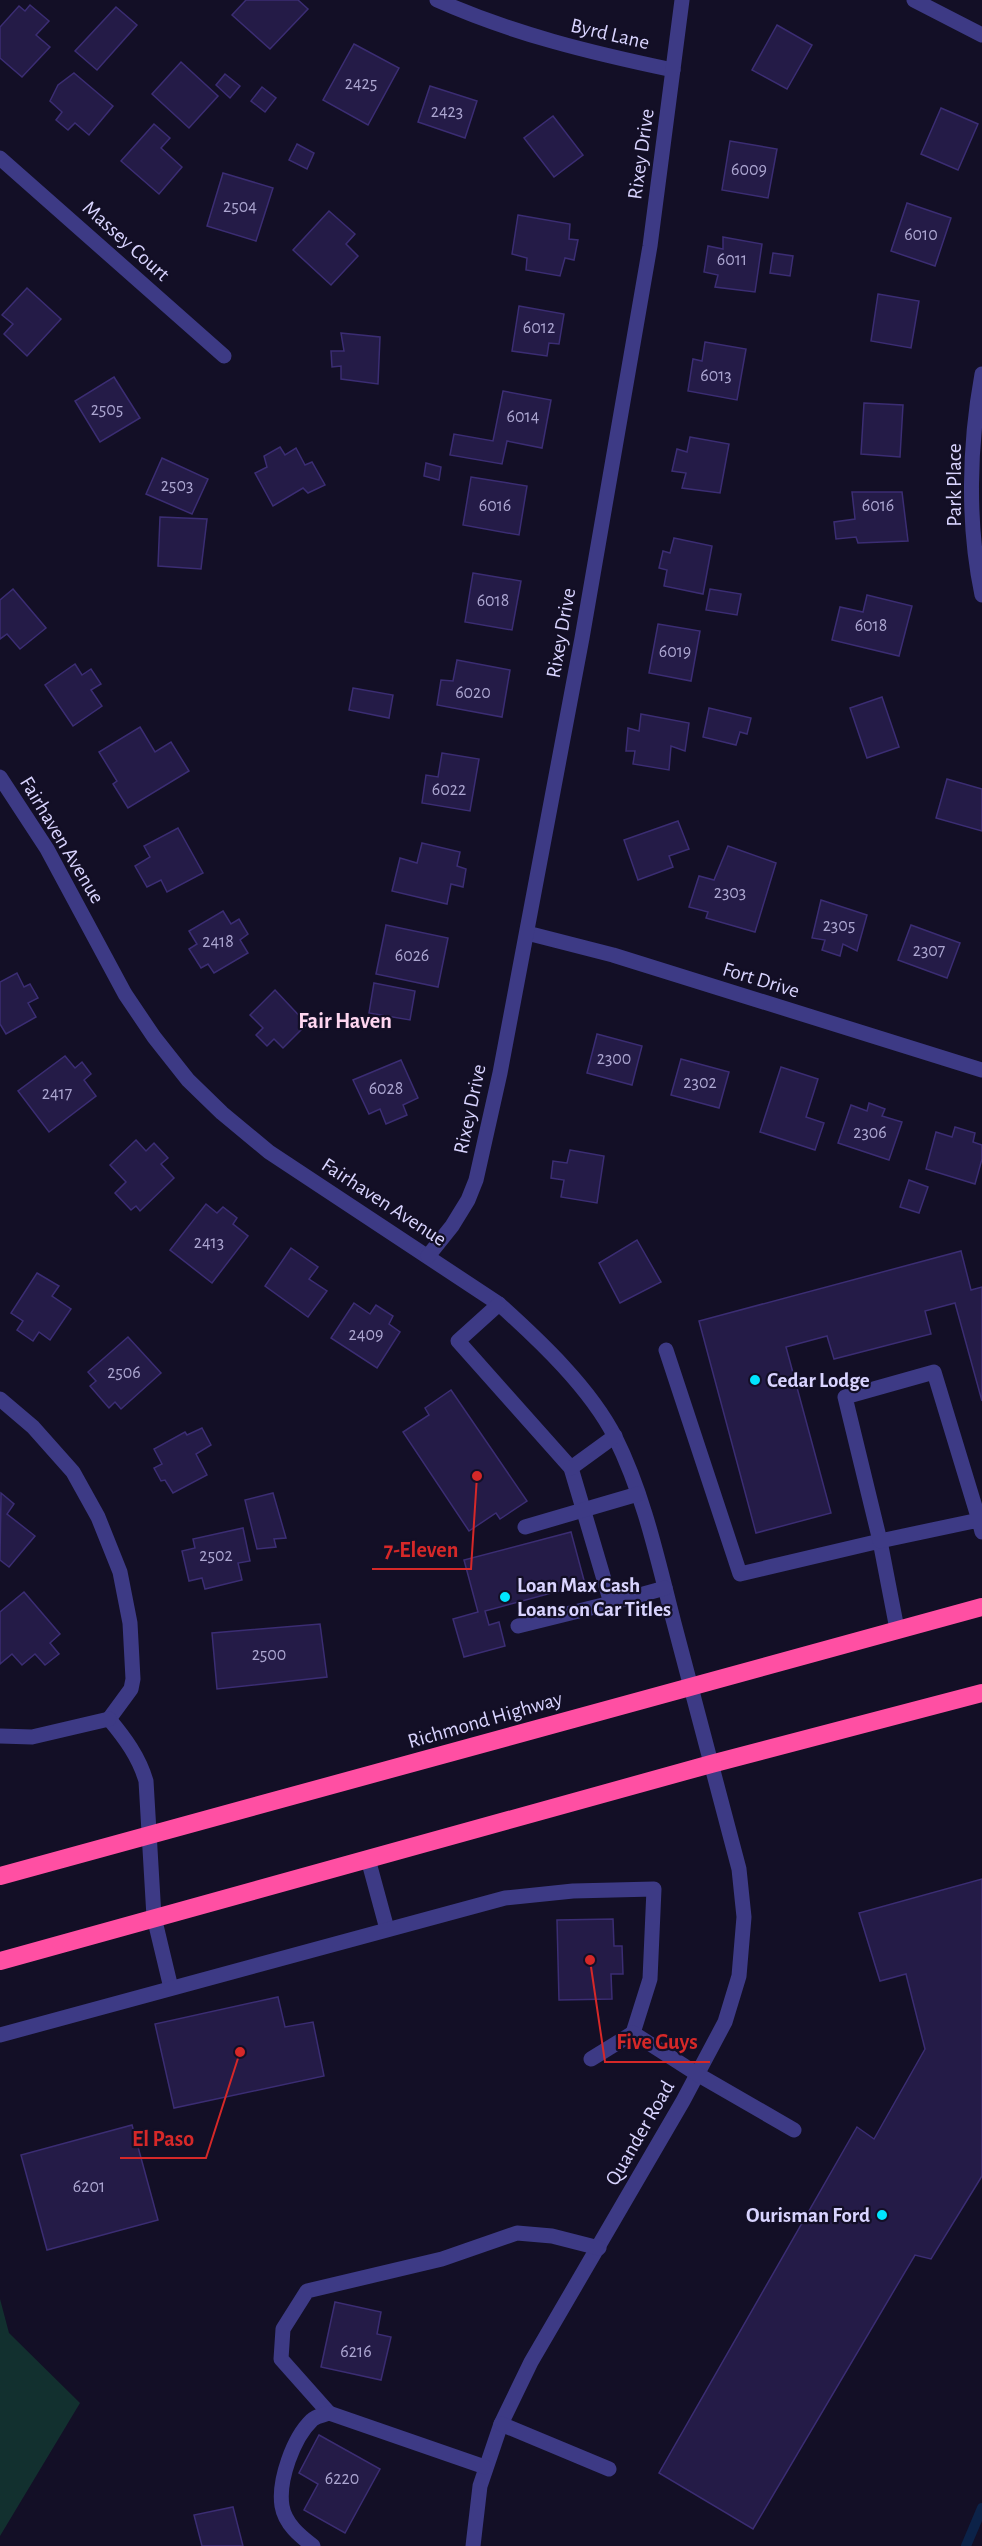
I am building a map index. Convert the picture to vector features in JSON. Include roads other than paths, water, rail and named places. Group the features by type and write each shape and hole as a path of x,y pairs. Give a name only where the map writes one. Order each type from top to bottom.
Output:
{"highway":[{"name":"Richmond Highway","path":"0,1876 982,1607"},
{"path":"0,1961 711,1764 982,1693"}],"street":[{"name":"Byrd Lane","path":"437,0 471,15 578,50 673,70"},
{"name":"Rixey Drive","path":"428,1256 452,1226 468,1200 476,1180 500,1073 582,638 646,269 682,0"},
{"path":"914,0 982,35"},
{"name":"Massey Court","path":"0,158 224,356"},
{"name":"Park Place","path":"982,374 974,442 982,595"},
{"name":"Fairhaven Avenue","path":"0,777 47,849 125,994 154,1037 188,1080 222,1113 269,1152 499,1304 531,1333 579,1385 615,1436 638,1494 690,1686"},
{"name":"Fort Drive","path":"527,933 613,955 982,1070"},
{"path":"499,1304 458,1341 571,1468 585,1509 610,1603"},
{"path":"666,1350 740,1574 880,1541 981,1523 934,1372 845,1397 880,1541 897,1629"},
{"path":"0,1399 33,1427 73,1472 98,1517 120,1572 130,1623 133,1679 131,1689 109,1719 32,1737 0,1736"},
{"path":"571,1468 615,1436"},
{"path":"525,1527 638,1494"},
{"path":"518,1626 665,1588"},
{"name":"Quander Road","path":"473,2546 480,2486 501,2424 531,2362 697,2074 725,2022 734,1996 739,1976 744,1917 739,1869 690,1686"},
{"path":"109,1719 128,1740 146,1781 154,1917 171,1988"},
{"path":"368,1859 387,1929"},
{"path":"0,2036 505,1898 573,1891 654,1889 650,1979 633,2033 591,2059"},
{"path":"633,2033 697,2074 794,2130"},
{"path":"485,2467 329,2413 281,2359 283,2329 307,2290 442,2259 517,2233 552,2236 598,2248"},
{"path":"313,2546 295,2532 282,2508 282,2481 292,2450 313,2419 329,2413"},
{"path":"501,2424 609,2469"}],"waterway":[{"path":"966,2546 982,2508"}],"place":[{"name":"Cedar Lodge","path":"755,1380"},
{"name":"7-Eleven","path":"477,1476"},
{"name":"Loan Max Cash Loans on Car Titles","path":"505,1597"},
{"name":"Five Guys","path":"590,1960"},
{"name":"El Paso","path":"240,2052"},
{"name":"Ourisman Ford","path":"882,2215"}],"district":[{"name":"Fair Haven","path":"345,1021"}]}
